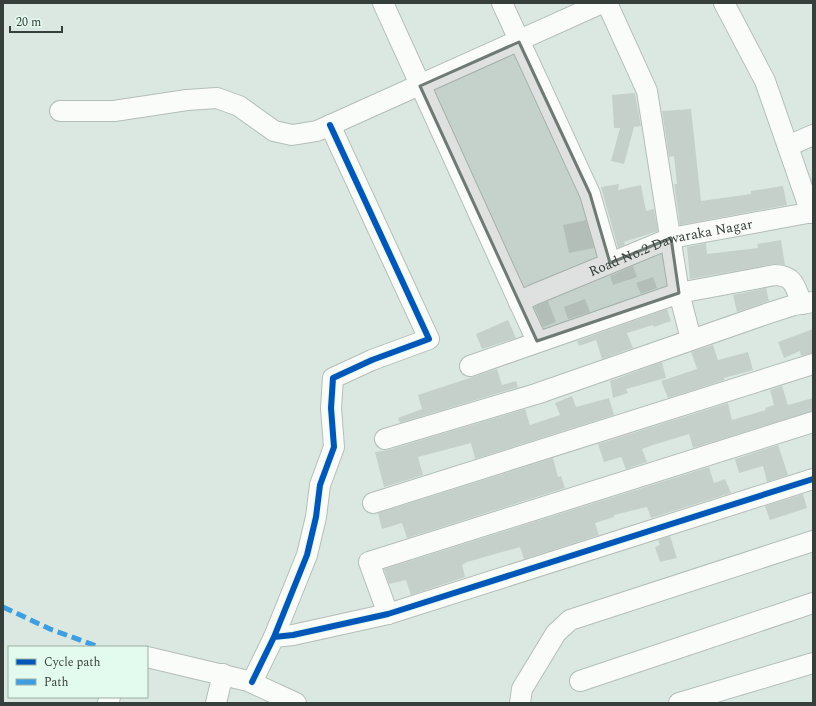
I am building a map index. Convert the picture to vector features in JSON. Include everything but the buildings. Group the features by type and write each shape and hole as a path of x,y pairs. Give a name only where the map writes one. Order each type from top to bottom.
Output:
{"street":[{"path":"383,3 420,86 526,299 537,341"},
{"path":"502,3 590,194 610,263"},
{"path":"60,111 114,111 187,100 217,98 239,106 274,131 292,134 317,131 519,42 602,3"},
{"path":"607,3 647,91 679,293 691,338"},
{"path":"724,3 765,82 812,213"},
{"path":"252,682 274,637 307,555 316,517 320,485 334,447 331,408 333,378 372,360 430,339 330,125"},
{"path":"788,146 813,135"},
{"name":"Road No.2 Dawaraka Nagar","path":"526,299 671,238 812,213"},
{"path":"385,439 536,394 691,338 808,303 791,280 780,275 679,293 537,341 470,366"},
{"path":"373,503 813,364"},
{"path":"388,614 369,562 813,422"},
{"path":"274,637 293,635 388,614 813,479"},
{"path":"520,703 522,689 556,633 570,620 813,541"},
{"path":"580,681 813,603"},
{"path":"148,657 252,682 296,703"},
{"path":"679,703 813,663"},
{"path":"216,703 223,674"}],"highlighted area":[{"path":"519,42 590,194 610,263 671,238 679,293 537,341 420,86"}],"marked path":[{"path":"3,607 50,629 96,646"}],"cycle path":[{"path":"274,637 307,555 316,517 320,485 334,447 331,408 333,378 372,360 429,339 330,125"},
{"path":"252,682 274,637 293,635 388,614 813,479"}]}
